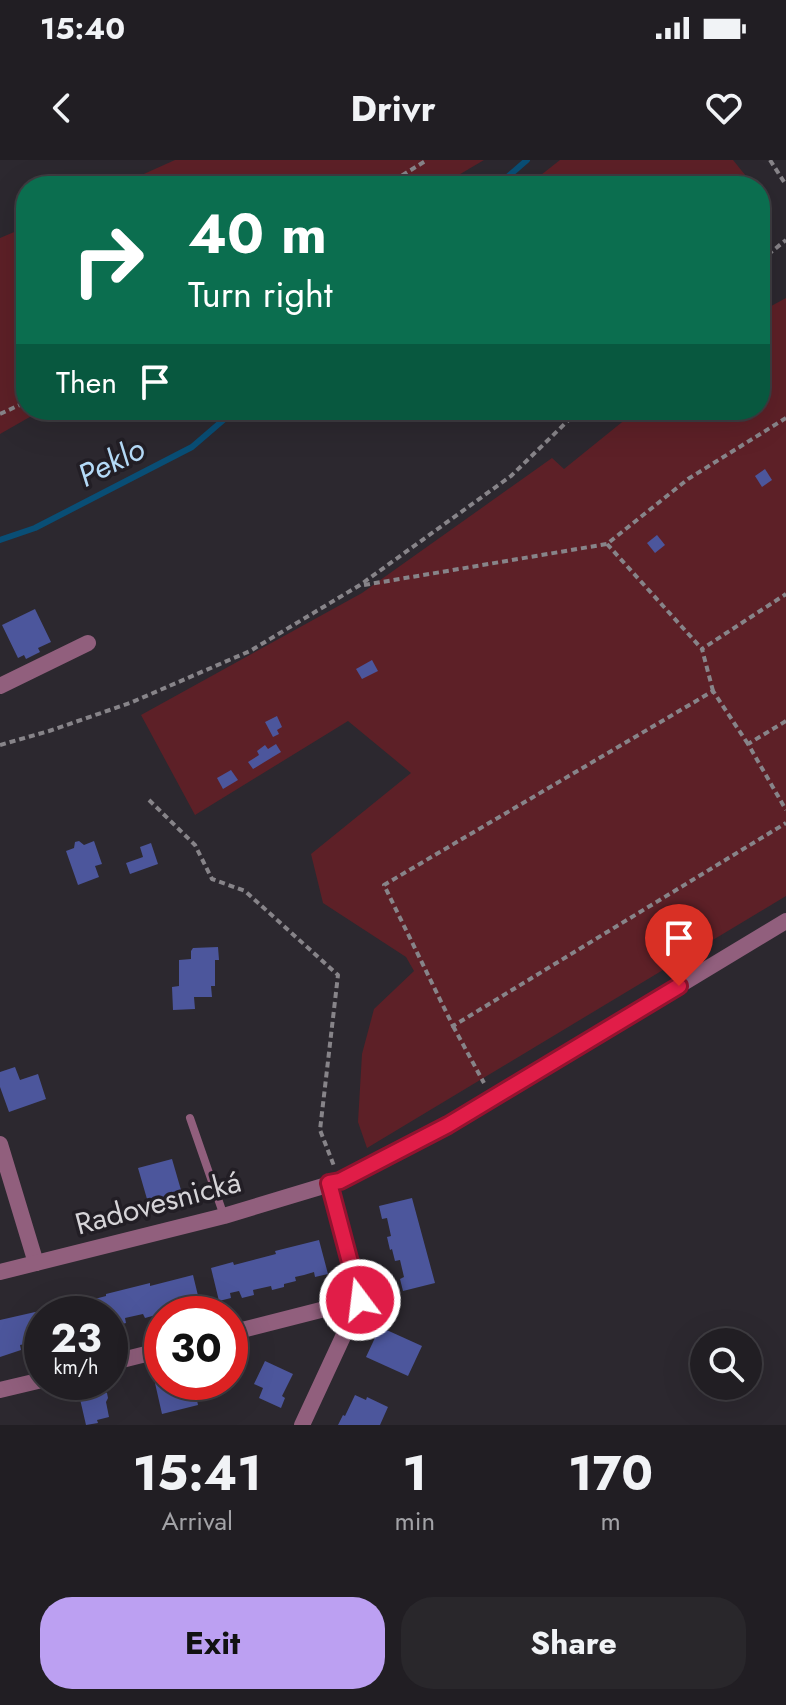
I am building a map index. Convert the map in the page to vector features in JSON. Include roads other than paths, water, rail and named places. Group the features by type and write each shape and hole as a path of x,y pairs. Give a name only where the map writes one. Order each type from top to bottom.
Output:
{"street":[{"path":"0,686 88,643"},
{"name":"Radovesnická","path":"0,1272 224,1216 334,1182 448,1125 786,921"},
{"path":"0,1144 36,1263"},
{"path":"302,1425 360,1300 334,1182"},
{"path":"248,1328 360,1300"},
{"path":"0,1390 24,1384"}],"lane":[{"path":"190,1118 224,1216"}],"waterway":[{"name":"Peklo","path":"509,176 527,160"},
{"name":"Peklo","path":"0,540 35,528 192,447 223,420"}]}
